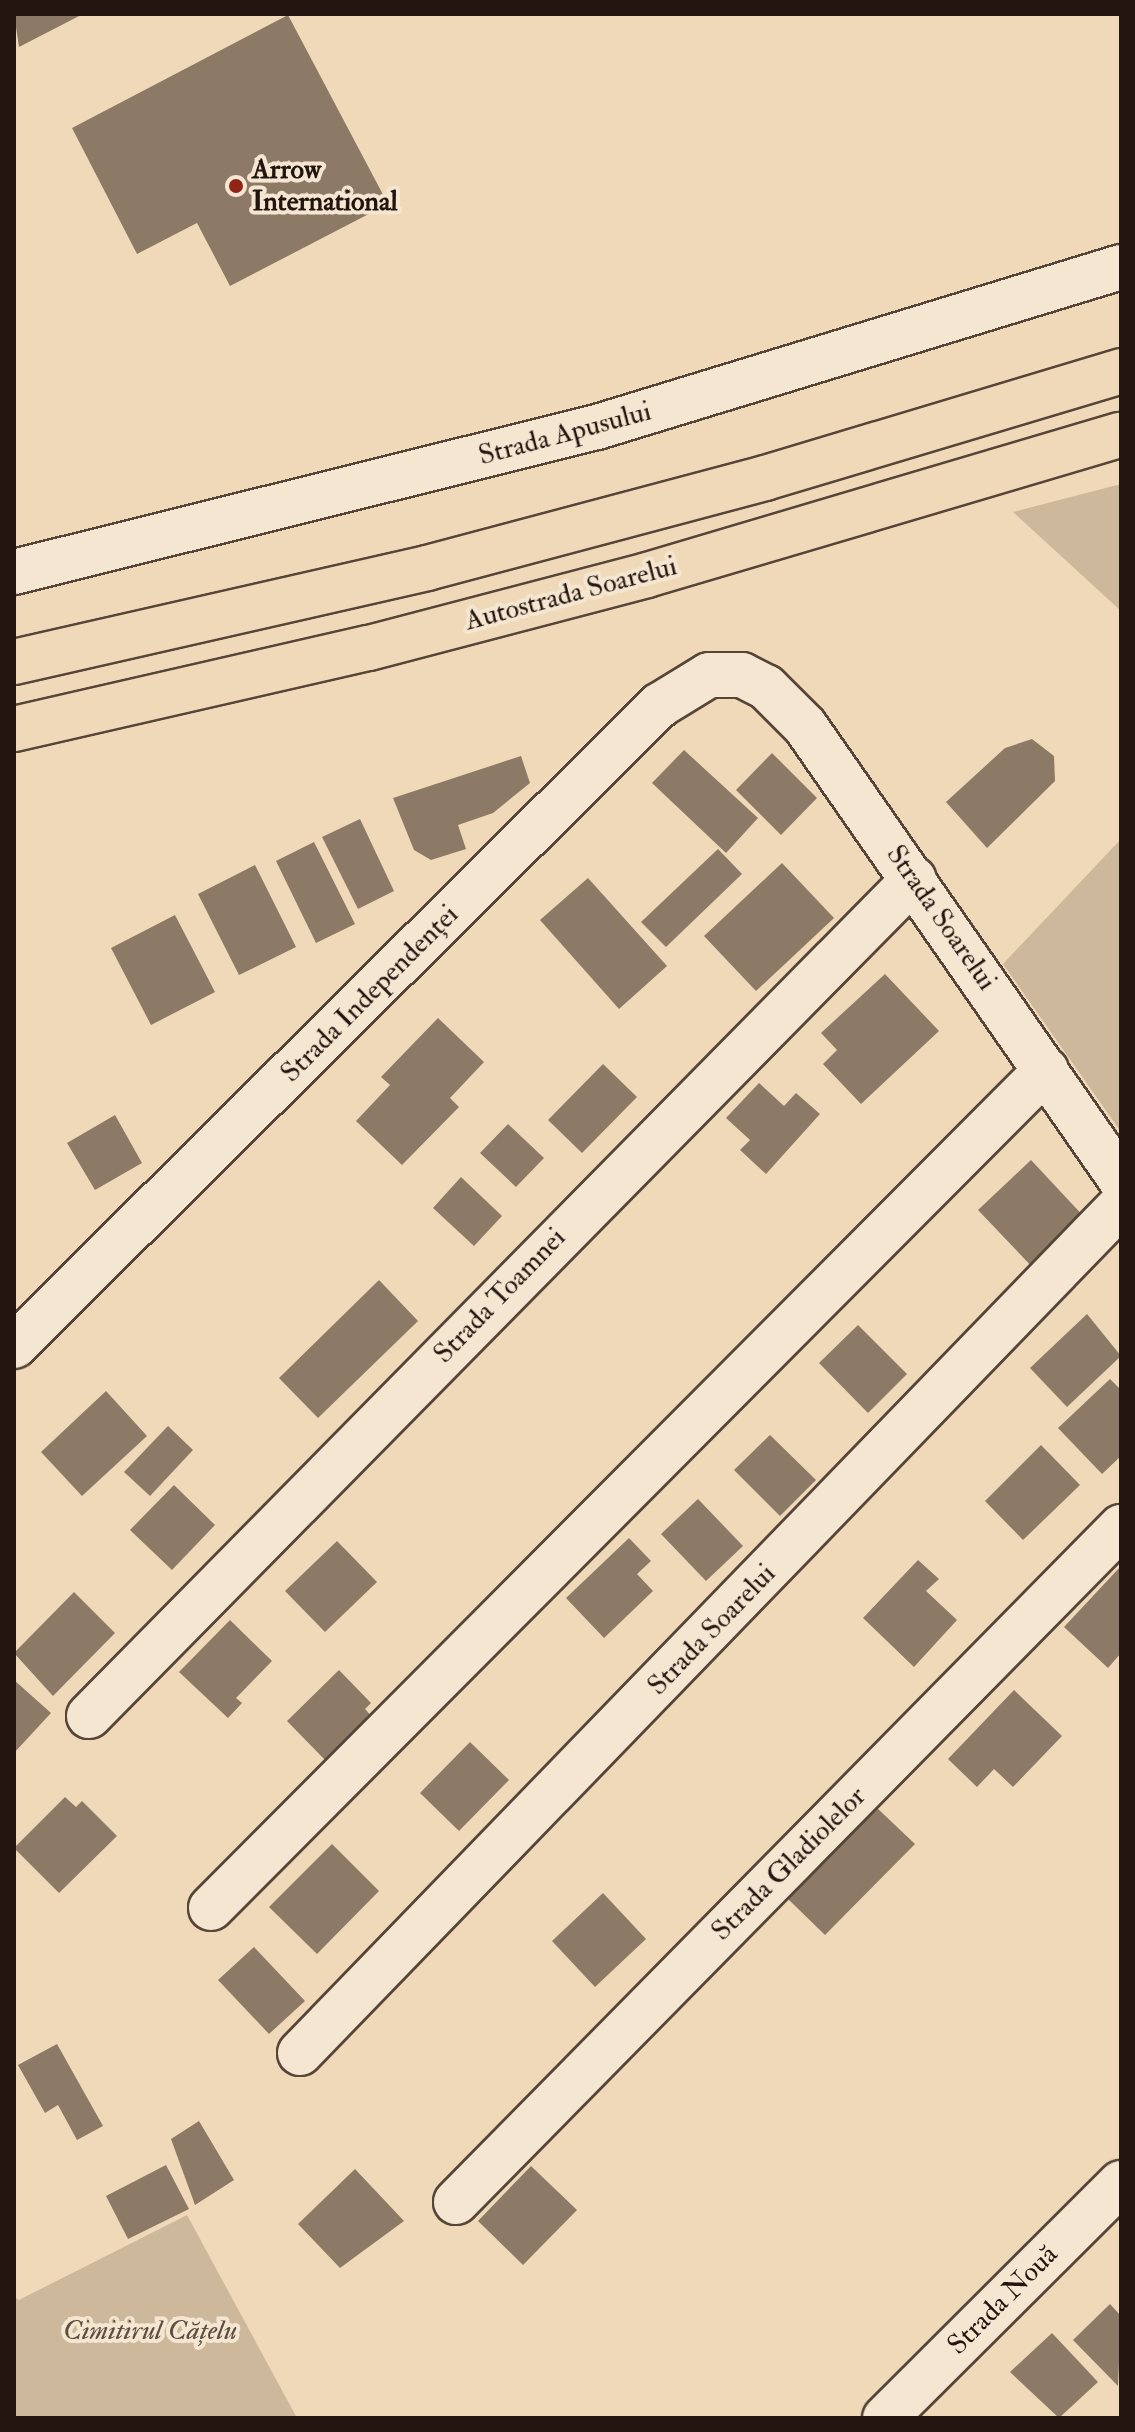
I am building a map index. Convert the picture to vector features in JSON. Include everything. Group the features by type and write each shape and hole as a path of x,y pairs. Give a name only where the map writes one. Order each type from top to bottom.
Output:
{"highway":[{"path":"14,662 442,564 765,478 1121,371"},
{"name":"Autostrada Soarelui","path":"14,729 633,579 1121,435"}],"street":[{"name":"Strada Apusului","path":"14,572 597,427 1117,267"},
{"name":"Strada Independenței","path":"14,1346 660,705 709,675 742,675"},
{"name":"Strada Soarelui","path":"742,675 766,687 805,726 1121,1180"},
{"name":"Strada Toamnei","path":"89,1716 914,879"},
{"path":"211,1908 1046,1070"},
{"name":"Strada Soarelui","path":"300,2053 1121,1205"},
{"name":"Strada Gladiolelor","path":"456,2202 1121,1527"},
{"name":"Strada Nouă","path":"885,2418 1121,2183"}],"green space":[{"path":"1121,484 1121,611 1013,512"},
{"path":"1121,839 1121,1132 1003,964"},
{"name":"Cimitirul Cățelu","path":"187,2215 297,2418 14,2418 14,2297 19,2300"}],"building":[{"path":"14,14 83,14 19,47"},
{"path":"288,15 388,204 230,286 197,223 137,254 72,128"},
{"path":"1032,739 1054,756 1055,781 987,848 946,802 1005,748"},
{"path":"684,750 758,818 726,853 652,783"},
{"path":"772,753 817,798 781,835 736,790"},
{"path":"521,756 530,783 493,813 458,825 466,849 431,860 414,850 393,798"},
{"path":"360,819 394,891 358,909 322,837"},
{"path":"314,842 355,924 316,943 276,861"},
{"path":"718,849 742,874 666,947 641,922"},
{"path":"782,863 834,918 756,991 704,936"},
{"path":"255,865 296,947 239,975 198,894"},
{"path":"588,878 667,966 619,1009 540,920"},
{"path":"175,915 215,992 151,1025 111,948"},
{"path":"885,974 939,1031 861,1104 823,1064 837,1050 821,1033"},
{"path":"438,1018 484,1062 450,1098 459,1107 402,1165 356,1121 390,1085 381,1077"},
{"path":"603,1064 637,1097 582,1153 548,1120"},
{"path":"759,1083 784,1106 796,1093 820,1114 766,1174 740,1150 750,1140 726,1118"},
{"path":"115,1115 142,1163 95,1190 67,1143"},
{"path":"508,1124 544,1158 516,1187 480,1153"},
{"path":"1031,1160 1088,1221 1036,1271 978,1210"},
{"path":"461,1177 502,1216 474,1246 433,1208"},
{"path":"379,1280 418,1321 318,1418 279,1378"},
{"path":"1087,1314 1121,1356 1067,1407 1030,1368"},
{"path":"858,1325 907,1374 868,1413 819,1363"},
{"path":"1110,1379 1121,1390 1121,1456 1102,1474 1058,1428"},
{"path":"106,1391 147,1436 82,1496 41,1452"},
{"path":"168,1426 193,1450 150,1496 124,1472"},
{"path":"770,1435 816,1480 780,1516 734,1470"},
{"path":"1041,1445 1080,1485 1023,1540 985,1501"},
{"path":"174,1485 215,1525 172,1570 130,1530"},
{"path":"698,1499 743,1546 706,1581 661,1534"},
{"path":"629,1538 651,1561 637,1574 653,1591 604,1638 566,1598"},
{"path":"337,1541 377,1582 325,1632 285,1591"},
{"path":"918,1560 939,1579 926,1591 957,1620 914,1667 863,1618"},
{"path":"1121,1566 1121,1653 1108,1668 1064,1627"},
{"path":"74,1592 115,1633 53,1696 14,1653"},
{"path":"230,1620 272,1661 236,1698 242,1703 228,1718 179,1672"},
{"path":"339,1670 371,1703 365,1709 375,1720 326,1761 287,1721"},
{"path":"14,1680 51,1713 14,1753"},
{"path":"1014,1690 1062,1736 1013,1787 994,1769 977,1787 948,1759"},
{"path":"470,1742 509,1780 459,1831 420,1793"},
{"path":"65,1797 76,1807 82,1801 117,1836 59,1893 14,1848"},
{"path":"876,1807 915,1844 825,1935 787,1898"},
{"path":"332,1844 379,1891 317,1954 269,1907"},
{"path":"603,1893 646,1939 595,1987 552,1941"},
{"path":"254,1947 305,2001 269,2034 218,1980"},
{"path":"57,2044 103,2126 77,2140 58,2105 45,2113 18,2065"},
{"path":"199,2121 234,2180 195,2205 171,2139"},
{"path":"166,2165 189,2209 128,2239 106,2196"},
{"path":"531,2166 577,2210 523,2265 478,2221"},
{"path":"355,2169 404,2221 340,2268 298,2224"},
{"path":"1110,2304 1121,2316 1118,2386 1073,2340"},
{"path":"1052,2333 1098,2382 1059,2418 1010,2372"}],"place":[{"name":"Arrow International","path":"236,186"}]}
